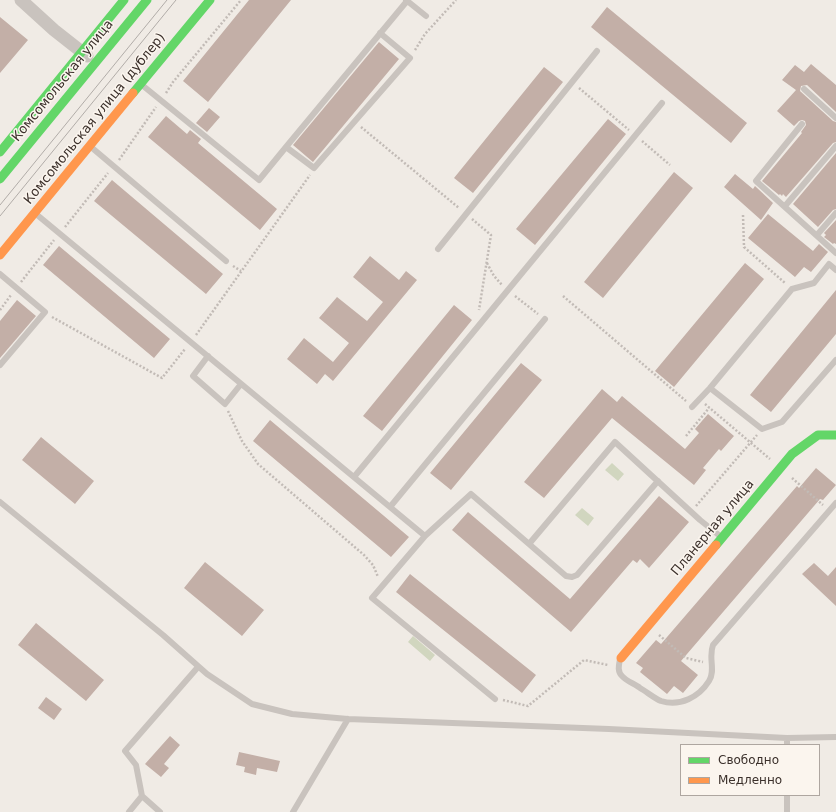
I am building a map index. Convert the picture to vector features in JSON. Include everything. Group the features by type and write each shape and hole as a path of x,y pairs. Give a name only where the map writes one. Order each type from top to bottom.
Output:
{"street":[{"path":"21,0 54,30 95,63"},
{"name":"Комсомольская улица","path":"0,152 124,0"},
{"name":"Комсомольская улица","path":"0,179 147,0"},
{"name":"Комсомольская улица (дублер)","path":"0,255 210,0"},
{"name":"Планерная улица","path":"619,662 792,454 818,435 836,435"}],"lane":[{"path":"140,84 259,180 406,0 426,16"},
{"path":"286,146 314,168 410,58 380,33"},
{"path":"438,249 597,51"},
{"path":"804,89 836,118"},
{"path":"354,477 662,102"},
{"path":"802,124 756,181 836,253"},
{"path":"90,146 226,261"},
{"path":"785,206 836,146"},
{"path":"817,235 836,212"},
{"path":"34,213 425,536"},
{"path":"692,407 710,388 792,289 814,283 829,264 836,270"},
{"path":"0,274 45,312 0,365"},
{"path":"390,507 545,319"},
{"path":"208,356 192,376 225,404 241,384"},
{"path":"710,388 762,428 782,422 836,360"},
{"path":"529,544 615,442 691,512 722,537"},
{"path":"495,699 372,598 425,536 471,494 566,576 572,577 577,575 658,481"},
{"path":"0,502 163,635 198,667 252,704 292,714 348,719 609,729 787,738 836,737"},
{"path":"619,662 621,676 661,701 677,702 688,700 700,693 709,681 712,674 710,652 713,645 836,502"},
{"path":"160,812 142,796 136,765 125,751 198,667"},
{"path":"293,812 348,719"},
{"path":"787,738 787,744"},
{"path":"129,812 142,796"},
{"path":"787,796 787,812"}],"path":[{"path":"0,310 114,166 173,82 241,0"},
{"path":"410,58 425,34 456,0"},
{"path":"572,82 670,165"},
{"path":"354,122 491,235 476,328"},
{"path":"45,312 162,378 191,342 314,168"},
{"path":"743,215 744,247 792,289"},
{"path":"563,296 692,407"},
{"path":"225,404 242,440 258,464 364,555 373,565 382,586"},
{"path":"686,436 709,408"},
{"path":"691,512 762,428"},
{"path":"661,637 686,658 712,664"},
{"path":"495,699 528,706 584,660 619,662"}],"green space":[{"path":"612,463 624,474 618,481 605,470"},
{"path":"582,508 594,518 588,526 575,515"},
{"path":"413,636 435,655 430,661 408,642"}],"building":[{"path":"249,0 291,0 208,102 183,81"},
{"path":"607,7 747,123 731,143 591,27"},
{"path":"0,17 28,40 0,73"},
{"path":"379,42 399,59 313,162 293,145"},
{"path":"811,64 836,85 836,112 807,85 801,86 800,91 836,122 836,142 833,143 786,197 783,194 782,196 780,194 779,195 762,181 802,133 801,132 806,125 805,121 802,120 794,126 777,111 796,90 782,80 795,65 804,72"},
{"path":"544,67 563,82 473,193 454,178"},
{"path":"209,108 220,117 207,132 196,123"},
{"path":"166,116 187,134 190,130 201,139 198,143 277,209 260,230 148,137"},
{"path":"608,119 626,134 535,245 516,229"},
{"path":"836,153 836,209 833,210 818,227 793,204"},
{"path":"674,172 693,188 603,298 584,282"},
{"path":"735,174 753,189 755,186 773,203 761,220 724,187"},
{"path":"112,180 223,274 206,294 94,201"},
{"path":"768,214 813,251 819,244 828,252 811,272 804,267 795,277 748,238"},
{"path":"836,220 836,244 833,244 824,237 826,235 824,233"},
{"path":"59,246 170,339 154,358 43,265"},
{"path":"370,256 399,280 406,271 417,280 333,381 325,374 317,384 287,359 304,338 333,362 349,343 319,318 337,297 367,321 383,302 353,277"},
{"path":"745,263 764,279 674,387 655,371"},
{"path":"836,290 836,334 771,412 750,395"},
{"path":"17,300 36,316 0,358 0,321"},
{"path":"454,305 472,320 382,431 363,416"},
{"path":"521,363 542,380 451,490 430,473"},
{"path":"602,389 617,402 622,396 685,449 699,433 695,429 708,414 734,436 721,451 719,449 703,468 706,470 694,485 612,418 544,498 524,482"},
{"path":"270,420 409,537 391,557 253,441"},
{"path":"41,437 94,481 75,504 22,460"},
{"path":"816,468 836,485 823,500 820,499 681,661 698,675 683,693 674,686 667,694 640,672 643,668 636,663 656,640 661,644 797,486 799,488"},
{"path":"659,496 689,522 649,568 640,559 637,563 633,560 571,632 452,530 468,512 570,599"},
{"path":"205,562 264,610 242,636 184,588"},
{"path":"814,563 828,576 836,567 836,606 802,574"},
{"path":"410,574 536,675 522,693 396,592"},
{"path":"36,623 104,680 86,701 18,645"},
{"path":"46,697 62,709 54,720 38,708"},
{"path":"170,736 180,745 164,764 169,768 161,777 145,764"},
{"path":"239,752 280,761 277,772 257,768 256,775 244,772 245,767 236,765"}],"tram line":[{"path":"0,205 167,0"},
{"path":"0,216 176,0"}],"traffic: fast":[{"path":"0,152 124,0"},
{"path":"0,179 147,0"},
{"path":"133,93 210,0"},
{"path":"716,545 792,454 818,435 836,435"}],"traffic: slow":[{"path":"0,255 133,93"},
{"path":"621,658 716,545"}]}
